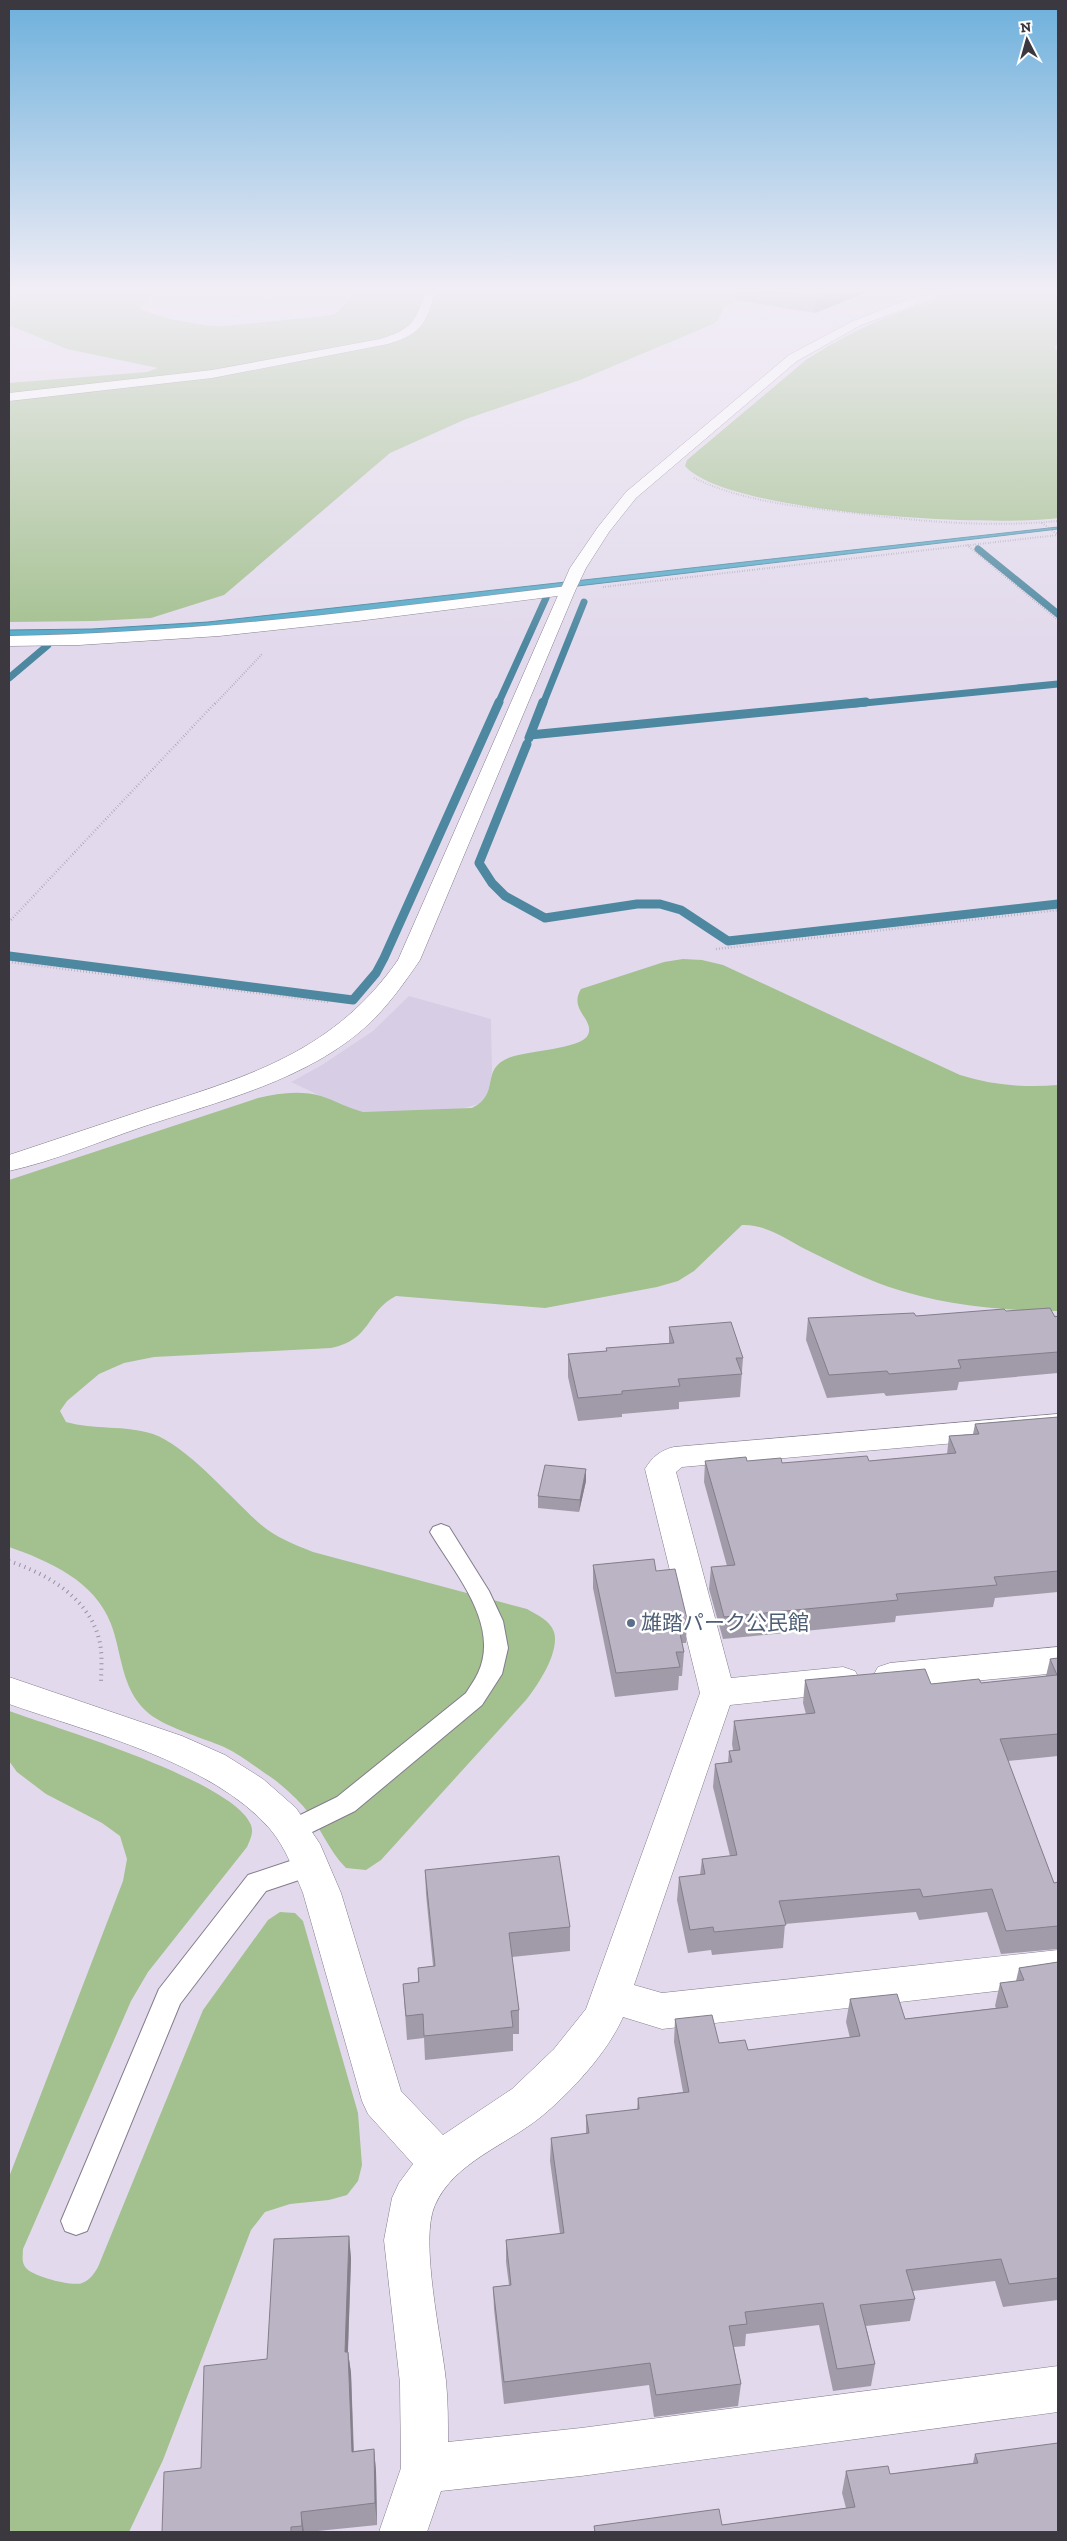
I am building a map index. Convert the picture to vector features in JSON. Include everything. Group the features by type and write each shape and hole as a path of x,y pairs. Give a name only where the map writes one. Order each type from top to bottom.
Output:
{"street":[{"path":"9,1163 244,1086 305,1057 346,1031 373,1008 388,992 409,960 570,586 602,530 616,512 661,468 732,409"},
{"path":"9,640 138,638 290,624 570,586"},
{"path":"403,2532 425,2468 424,2383 406,2240 414,2198 439,2162 527,2103 562,2069 603,2018 717,1693 660,1469 674,1457 1058,1424"},
{"path":"717,1693 1058,1660"},
{"path":"9,1690 169,1746 212,1765 250,1789 284,1819 307,1855 322,1893 383,2100 439,2162"},
{"path":"610,1996 662,2011 1058,1967"},
{"path":"425,2468 489,2463 581,2452 1058,2389"}],"lane":[{"path":"291,1831 346,1804 474,1699 490,1674 496,1648 492,1621 481,1597 440,1532"},
{"path":"76,2221 169,1997 257,1883 311,1865"}],"path":[{"path":"661,468 685,473 733,493 795,506 932,522 1043,524 1058,521"},
{"path":"1043,524 1057,534"},
{"path":"570,586 1057,534"},
{"path":"966,545 1058,620"},
{"path":"9,922 290,624"},
{"path":"716,949 1058,910"},
{"path":"9,962 373,1008"},
{"path":"9,1560 31,1568 59,1583 81,1603 96,1628 102,1656 96,1720"}],"shaded area":[{"path":"409,996 491,1019 492,1073 487,1097 482,1103 458,1110 362,1112 346,1108 291,1082 322,1065 373,1031"}],"green space":[{"path":"9,409 496,409 466,419 390,453 224,595 151,618 9,622"},
{"path":"748,409 1058,409 1058,518 978,520 922,518 804,506 752,496 710,482 685,466 687,460"},
{"path":"683,959 702,960 723,965 960,1075 1008,1085 1058,1085 1058,1311 972,1306 909,1293 857,1274 767,1229 742,1225 694,1271 678,1281 657,1287 545,1308 396,1296 379,1309 362,1332 354,1339 331,1348 154,1357 124,1363 99,1374 67,1401 60,1411 66,1422 87,1426 121,1428 153,1434 180,1449 265,1528 298,1546 313,1552 527,1609 543,1618 550,1624 554,1632 554,1649 547,1668 526,1700 381,1860 366,1870 346,1868 334,1853 309,1813 295,1797 276,1781 230,1750 172,1727 146,1711 138,1702 127,1681 111,1624 104,1609 94,1596 82,1584 55,1566 9,1547 9,1180 258,1098 273,1095 290,1093 313,1094 363,1112 472,1108 486,1096 495,1068 501,1062 519,1055 575,1044 588,1035 588,1024 579,1009 578,1003 581,989 664,962"},
{"path":"9,1711 102,1743 179,1774 213,1791 238,1808 251,1825 252,1831 247,1847 148,1972 131,2001 23,2249 24,2266 44,2277 77,2284 87,2280 93,2274 98,2267 203,2010 268,1920 280,1912 295,1913 303,1921 358,2113 362,2165 358,2181 347,2195 329,2200 290,2204 265,2212 251,2230 163,2460 129,2532 9,2532 9,2177 123,1881 127,1859 120,1836 102,1823 46,1794 17,1772 9,1761"}],"water":[{"path":"1058,527 1058,529 249,625 50,637 9,636 9,630 92,629 208,622"}],"building":[{"path":"1050,1308 1055,1317 1058,1316 1058,1352 958,1360 961,1368 889,1374 887,1371 829,1375 808,1318 914,1313 916,1316 1004,1309 1006,1311"},
{"path":"731,1322 743,1358 736,1358 742,1374 678,1379 680,1386 622,1391 622,1394 578,1398 568,1354 607,1351 606,1348 674,1343 669,1327"},
{"path":"1058,1417 1058,1571 994,1577 997,1585 896,1594 898,1600 724,1617 711,1567 735,1565 705,1461 746,1457 747,1461 781,1458 782,1463 867,1456 869,1461 956,1453 949,1436 979,1434 975,1424"},
{"path":"545,1465 586,1469 580,1500 538,1496"},
{"name":"雄踏パーク公民館","path":"654,1559 656,1571 675,1569 687,1619 677,1620 684,1652 676,1652 680,1667 616,1673 593,1565"},
{"path":"1058,1658 1058,1734 1000,1739 1054,1883 1058,1882 1058,1926 1006,1931 992,1889 923,1897 920,1889 779,1901 786,1925 714,1932 713,1927 690,1930 679,1877 705,1874 702,1859 737,1855 715,1764 732,1762 729,1751 740,1750 734,1721 815,1713 805,1680 925,1669 931,1684 979,1679 981,1683 1057,1675 1050,1659"},
{"path":"559,1856 570,1927 509,1933 519,2010 511,2011 513,2027 424,2036 423,2014 406,2016 403,1984 419,1982 418,1968 435,1966 425,1870"},
{"path":"1058,1962 1058,2278 1009,2284 1001,2259 906,2270 915,2299 860,2305 875,2364 837,2369 823,2303 745,2312 747,2324 729,2326 741,2384 656,2395 650,2363 504,2382 493,2287 511,2285 506,2240 564,2233 551,2138 589,2133 586,2115 639,2109 638,2098 689,2092 675,2019 712,2015 719,2043 745,2040 748,2050 860,2036 850,1999 897,1994 905,2019 1008,2007 1000,1983 1024,1980 1019,1968"},
{"path":"349,2236 345,2352 348,2352 352,2452 374,2449 375,2503 301,2512 302,2526 291,2527 291,2532 162,2532 164,2472 201,2468 204,2366 267,2359 274,2239"},
{"path":"1058,2443 1058,2532 595,2532 594,2526 719,2509 722,2525 855,2507 846,2471 888,2466 890,2474 978,2463 975,2454"}],"waterway":[{"path":"978,549 1058,614"},
{"path":"498,704 546,598"},
{"path":"543,704 584,602"},
{"path":"9,678 48,645"},
{"path":"854,704 1058,684"},
{"path":"9,956 353,1000 376,973 384,958 499,702"},
{"path":"530,735 543,702"},
{"path":"530,735 866,702"},
{"path":"527,744 479,863 492,883 505,896 545,918 637,904 660,904 681,910 728,941 1058,904"}],"place":[{"name":"雄踏パーク公民館","path":"631,1623"}]}
